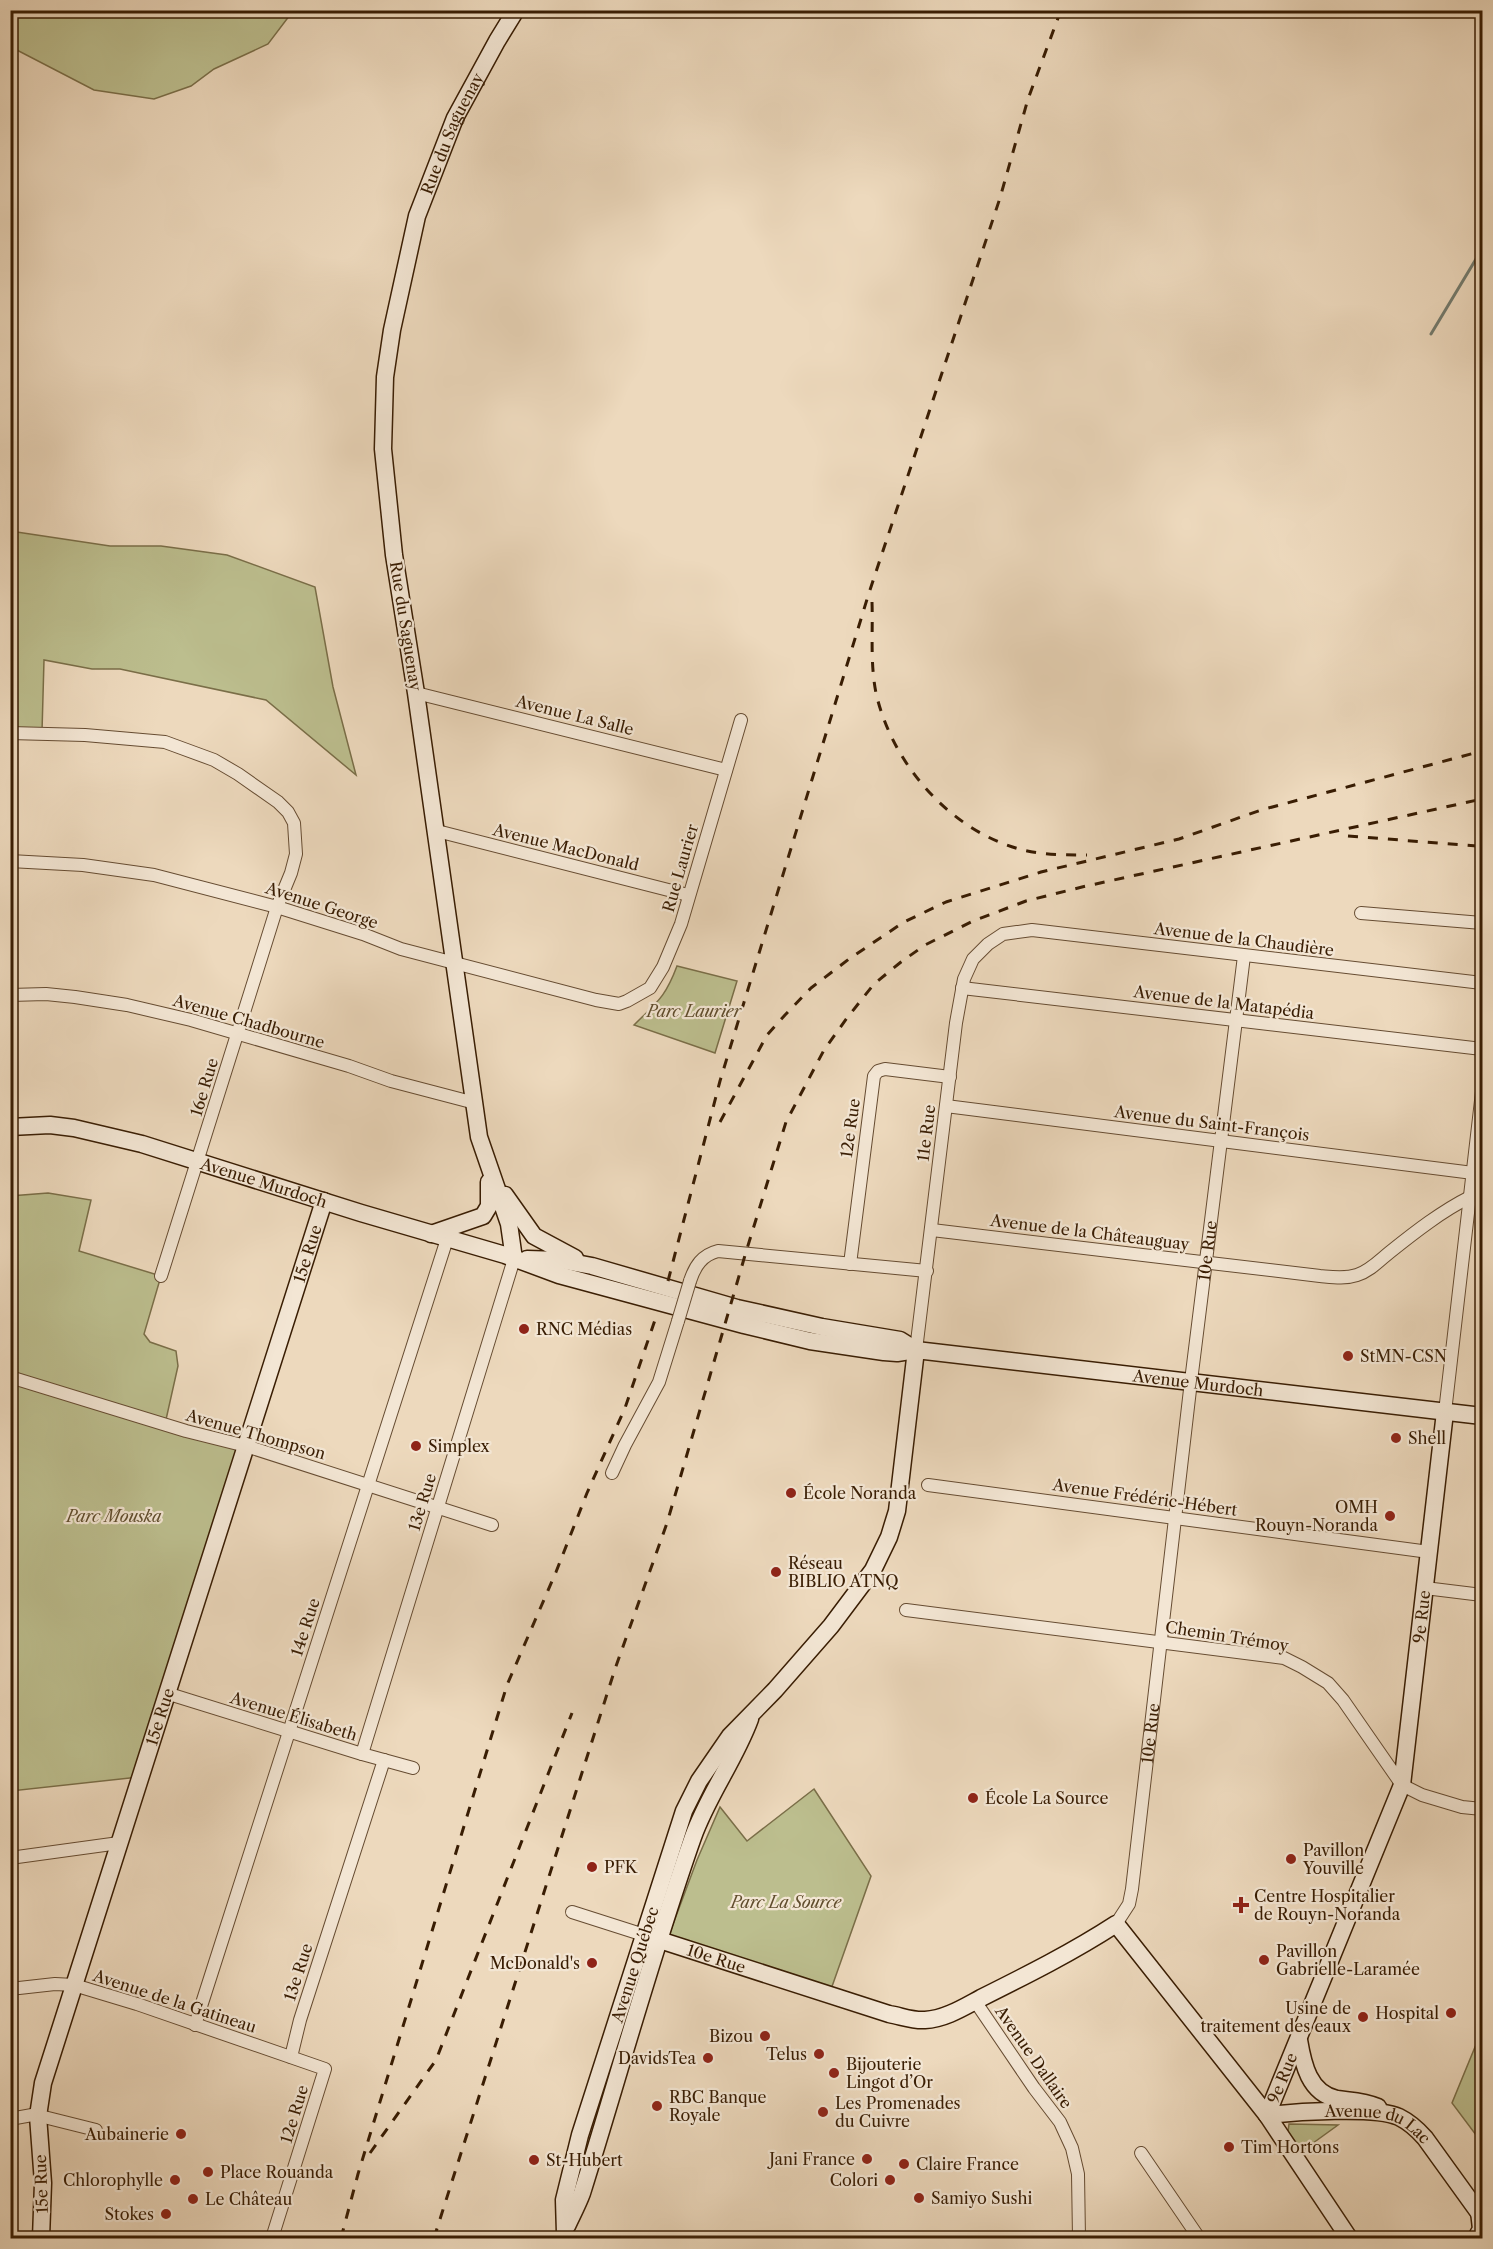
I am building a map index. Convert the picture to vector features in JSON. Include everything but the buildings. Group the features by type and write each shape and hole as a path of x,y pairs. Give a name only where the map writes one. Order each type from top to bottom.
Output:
{"street":[{"name":"Rue du Saguenay","path":"514,1259 509,1224 479,1137 456,963 394,555 383,449 385,377 392,330 406,256 424,194 455,118 516,10"},
{"name":"Avenue La Salle","path":"416,693 726,770"},
{"name":"Rue Laurier","path":"619,1004 650,988 663,967 681,924 741,720"},
{"name":"16e Rue","path":"10,733 75,734 165,742 214,760 265,792 288,812 294,823 296,843 291,873 277,907 161,1276"},
{"name":"Avenue MacDonald","path":"436,831 688,895"},
{"name":"Avenue George","path":"10,861 74,864 154,875 277,907 354,931 401,949 619,1004"},
{"path":"1360,913 1482,923"},
{"name":"Avenue de la Chaudière","path":"1003,934 1032,930 1482,984"},
{"name":"11e Rue","path":"916,1350 962,988 968,967 973,959 988,944 1003,934"},
{"name":"10e Rue","path":"572,1912 854,2004 913,2020 941,2017 975,2001 1092,1940 1116,1924 1129,1905 1244,956"},
{"name":"Avenue de la Matapédia","path":"962,988 1482,1049"},
{"name":"Avenue Chadbourne","path":"10,995 46,994 127,1005 191,1020 475,1103"},
{"name":"12e Rue","path":"850,1264 874,1076 878,1071 885,1069 950,1077"},
{"name":"9e Rue","path":"1267,2115 1402,1785 1482,1092"},
{"name":"Avenue du Saint-François","path":"946,1106 1473,1173"},
{"name":"Avenue Murdoch","path":"10,1127 50,1125 74,1128 142,1144 559,1275 789,1336 884,1352 897,1353 916,1350 1482,1416"},
{"path":"439,1236 483,1216 489,1206 487,1160"},
{"path":"487,1160 507,1200 534,1236 604,1270"},
{"name":"Avenue de la Châteauguay","path":"932,1230 1347,1278 1359,1275 1372,1267 1424,1226 1458,1202 1470,1197"},
{"name":"15e Rue","path":"41,2238 42,2183 38,2116 42,2083 324,1201"},
{"name":"14e Rue","path":"195,2025 368,1485 439,1236"},
{"path":"612,1473 659,1382 690,1281 699,1262 711,1253 718,1251 927,1271"},
{"name":"Avenue Murdoch","path":"514,1259 560,1260 604,1270 748,1311 822,1328 900,1340 916,1350"},
{"name":"13e Rue","path":"362,1754 514,1259"},
{"name":"Avenue Québec","path":"569,2237 652,1937 699,1822 716,1786 742,1743 752,1715 831,1626 873,1570 890,1538 897,1511 916,1350"},
{"name":"Avenue Thompson","path":"10,1377 186,1431 246,1446 492,1525"},
{"name":"Avenue Frédéric-Hébert","path":"928,1485 1429,1552"},
{"path":"1425,1588 1482,1595"},
{"name":"Chemin Trémoy","path":"906,1610 1284,1658 1328,1683 1343,1700 1402,1785"},
{"name":"Avenue Élisabeth","path":"166,1693 413,1768"},
{"name":"13e Rue","path":"291,2057 300,2020 384,1760"},
{"path":"1402,1785 1422,1795 1462,1807 1482,1809"},
{"path":"10,1858 119,1843"},
{"path":"1116,1924 1267,2115 1349,2238"},
{"name":"Avenue de la Gatineau","path":"10,1989 55,1984 74,1985 137,2004 325,2069"},
{"name":"Avenue Dallaire","path":"975,2001 1034,2088 1060,2121 1072,2148 1078,2174 1079,2238"},
{"path":"1298,2040 1302,2062 1310,2080 1319,2091 1335,2098 1366,2102 1392,2115"},
{"name":"12e Rue","path":"272,2238 325,2069"},
{"name":"Avenue du Lac","path":"1267,2115 1306,2111 1392,2115 1407,2122 1425,2138 1481,2214"},
{"path":"10,2119 38,2116 96,2130"},
{"path":"1141,2153 1199,2238"},
{"path":"1476,2238 1481,2229 1481,2214"}],"green space":[{"path":"11,10 293,11 268,44 214,69 191,86 154,99 94,90 11,47"},
{"path":"10,531 110,546 161,546 227,555 315,587 333,687 356,775 266,700 120,669 92,669 44,660 42,732 11,733"},
{"name":"Parc Laurier","path":"677,966 737,981 715,1053 634,1025 664,993"},
{"name":"Parc Mouska","path":"48,1193 91,1200 79,1251 161,1276 144,1334 150,1342 176,1351 178,1366 165,1424 246,1446 139,1777 11,1791 10,1196"},
{"name":"Parc La Source","path":"814,1789 871,1876 829,1995 669,1935 720,1807 747,1841"},
{"path":"1482,2030 1482,2143 1452,2103"},
{"path":"1289,2124 1338,2125 1302,2151 1288,2132"}],"waterway":[{"path":"1431,334 1482,249"}],"railway":[{"path":"668,1281 720,1081 868,596 1000,198 1028,99 1061,10"},
{"path":"872,602 872,659 876,693 884,719 896,745 928,791 972,828 997,841 1038,853 1087,855"},
{"path":"720,1122 767,1035 785,1015 811,988 904,922 946,902 1041,872 1179,839 1261,810 1482,751"},
{"path":"434,2238 615,1669 667,1523 786,1122 824,1050 847,1018 874,984 925,945 973,921 1026,901 1482,799"},
{"path":"1348,836 1477,846"},
{"path":"341,2238 358,2174 507,1685 625,1408 657,1314"},
{"path":"370,2153 436,2060 572,1713"}],"place":[{"name":"RNC Médias","path":"524,1329"},
{"name":"StMN-CSN","path":"1348,1356"},
{"name":"Shell","path":"1396,1438"},
{"name":"Simplex","path":"416,1446"},
{"name":"École Noranda","path":"791,1493"},
{"name":"OMH Rouyn-Noranda","path":"1390,1516"},
{"name":"Réseau BIBLIO ATNQ","path":"776,1572"},
{"name":"École La Source","path":"973,1798"},
{"name":"Pavillon Youville","path":"1291,1859"},
{"name":"PFK","path":"592,1867"},
{"name":"Centre Hospitalier de Rouyn-Noranda","path":"1241,1905"},
{"name":"Pavillon Gabrielle-Laramée","path":"1264,1960"},
{"name":"McDonald's","path":"592,1963"},
{"name":"Hospital","path":"1451,2013"},
{"name":"Usine de traitement des eaux","path":"1363,2017"},
{"name":"Bizou","path":"765,2036"},
{"name":"Telus","path":"819,2054"},
{"name":"DavidsTea","path":"708,2058"},
{"name":"Bijouterie Lingot d’Or","path":"834,2073"},
{"name":"RBC Banque Royale","path":"657,2106"},
{"name":"Les Promenades du Cuivre","path":"823,2112"},
{"name":"Aubainerie","path":"181,2134"},
{"name":"Tim Hortons","path":"1229,2147"},
{"name":"Jani France","path":"867,2159"},
{"name":"St-Hubert","path":"534,2160"},
{"name":"Claire France","path":"904,2164"},
{"name":"Place Rouanda","path":"208,2172"},
{"name":"Chlorophylle","path":"175,2180"},
{"name":"Colori","path":"890,2180"},
{"name":"Samiyo Sushi","path":"919,2198"},
{"name":"Le Château","path":"193,2199"},
{"name":"Stokes","path":"166,2214"}]}
